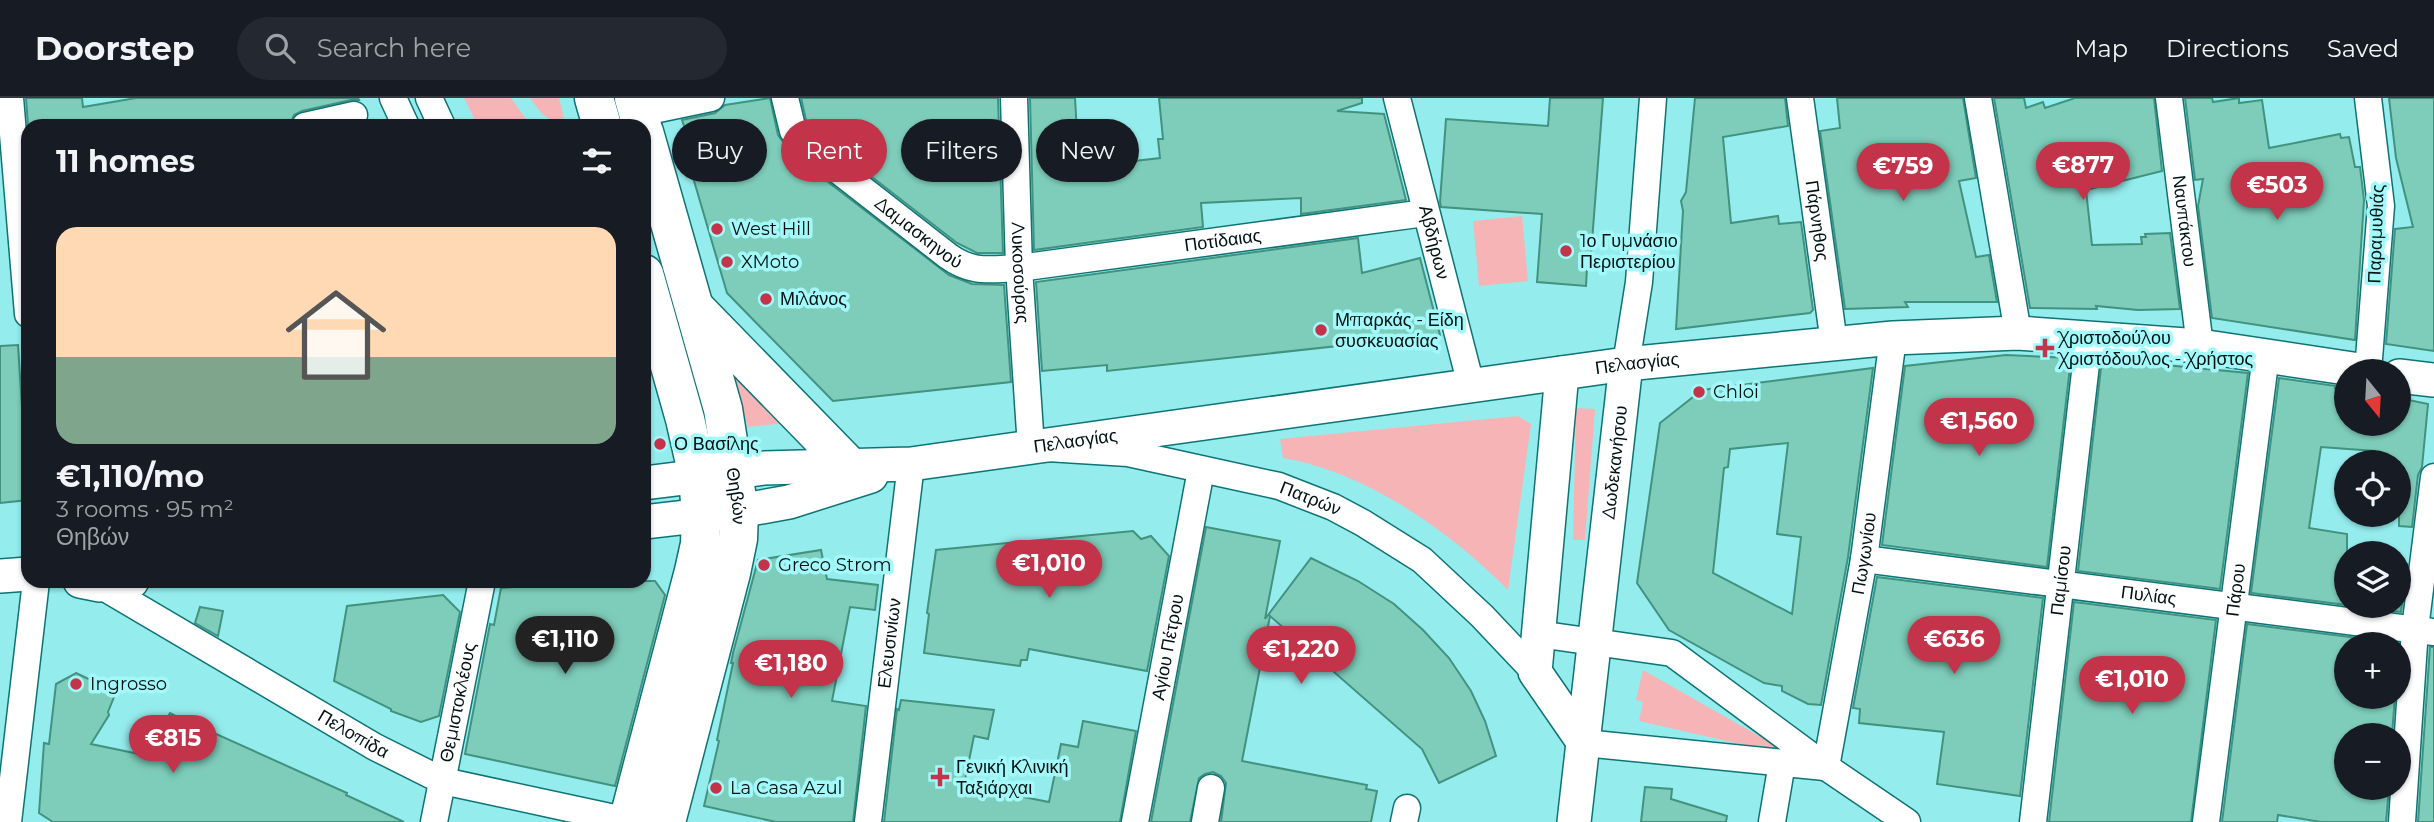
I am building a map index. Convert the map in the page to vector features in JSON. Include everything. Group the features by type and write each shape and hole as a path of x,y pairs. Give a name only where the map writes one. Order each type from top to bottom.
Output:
{"main road":[{"path":"594,98 600,119"},
{"name":"Θηβών","path":"630,822 694,571 700,544 701,515 716,474 723,409 651,156"},
{"name":"Θηβών","path":"651,299 685,419 739,511 738,539 731,573 666,822"},
{"path":"693,306 848,465"}],"street":[{"path":"9,98 21,177"},
{"path":"393,98 404,119"},
{"path":"429,98 439,119"},
{"path":"640,117 711,98"},
{"name":"Δαμασκηνού","path":"785,98 793,131 803,143 959,264 974,270 1019,268"},
{"name":"Λυκοσούρας","path":"1014,98 1019,268 1031,447"},
{"name":"Αβδήρων","path":"1397,98 1471,386"},
{"name":"Δωδεκανήσου","path":"1574,822 1626,363 1639,282 1653,98"},
{"name":"Πάρνηθος","path":"1800,98 1834,343"},
{"path":"1978,98 2018,332"},
{"name":"Ναυπάκτου","path":"2169,98 2200,346"},
{"name":"Παραμυθιάς","path":"2368,98 2381,206 2368,359"},
{"path":"336,119 354,115"},
{"name":"Ποτίδαιας","path":"1019,268 1425,213"},
{"path":"21,216 17,267 21,284"},
{"name":"Πελασγίας","path":"651,482 764,468 911,464 1626,363 1893,338 2018,332 2200,346 2334,366"},
{"name":"Πωγωνίου","path":"1826,767 1864,559 1893,338"},
{"name":"Παμίσου","path":"2033,822 2088,338"},
{"name":"Πάρου","path":"2206,822 2266,355"},
{"path":"1562,373 1535,672 1584,743 1826,767"},
{"path":"2412,377 2434,380"},
{"name":"Πατρών","path":"1031,447 1128,453 1279,486 1333,507 1422,560 1446,580 1535,672"},
{"name":"Πελασγίας","path":"651,521 789,502 911,464"},
{"name":"Ελευσινίων","path":"868,822 911,464"},
{"name":"Αγίου Πέτρου","path":"1135,822 1201,470"},
{"path":"2402,822 2425,631 2434,477"},
{"name":"Πυλίας","path":"1864,559 2425,631"},
{"path":"0,576 21,574"},
{"path":"11,815 35,588"},
{"name":"Πελοπίδα","path":"99,588 375,747 443,781 630,822"},
{"name":"Θεμιστοκλέους","path":"434,822 481,588"},
{"path":"1538,634 1672,653 1826,767 1907,822"},
{"path":"1772,822 1782,763"},
{"path":"1205,822 1212,788"}],"shaded area":[{"path":"464,98 511,98 526,119 474,119"},
{"path":"530,98 559,98 564,118 550,119"},
{"path":"1522,216 1528,281 1479,286 1473,221"},
{"path":"737,374 787,423 748,427 730,375"},
{"path":"1576,408 1595,409 1585,540 1573,540"},
{"path":"1518,416 1531,424 1508,590 1460,546 1405,507 1345,476 1283,458 1280,439"},
{"path":"1643,670 1796,757 1639,721 1643,702 1636,700"}],"building":[{"path":"26,98 82,98 83,107 136,98 359,100 302,111 292,119 28,119"},
{"path":"770,98 781,139 781,182 828,182 949,275 972,284 1004,285 1011,382 833,401 727,293 694,182 767,182 767,119 687,119 715,113 725,105"},
{"path":"801,98 998,98 999,119 901,119 901,182 1001,182 1003,253 977,253 957,243 878,182 887,182 887,119 806,119"},
{"path":"1030,98 1075,98 1076,119 1036,119 1036,182 1139,182 1139,160 1160,158 1158,139 1163,139 1159,98 1362,98 1362,103 1337,111 1384,114 1406,200 1301,214 1301,198 1201,203 1203,227 1034,250"},
{"path":"1550,98 1603,98 1590,268 1587,268 1586,286 1537,282 1542,214 1441,207 1440,202 1446,119 1548,126"},
{"path":"1695,98 1785,98 1788,126 1723,137 1731,223 1778,216 1779,224 1801,222 1813,310 1810,313 1676,329 1683,211 1681,201 1686,192"},
{"path":"1837,98 1963,98 1976,178 1959,181 1976,257 1989,255 1997,302 1905,302 1908,307 1845,309 1820,131 1840,128"},
{"path":"1994,98 2024,98 2026,108 2043,102 2045,108 2075,98 2154,98 2162,171 2086,190 2092,245 2142,244 2141,237 2146,237 2145,234 2170,233 2180,309 2138,310 2096,306 2097,309 2030,308"},
{"path":"2185,98 2212,98 2213,102 2239,98 2239,103 2262,100 2269,148 2340,134 2341,138 2349,137 2355,167 2360,167 2364,200 2355,340 2212,318 2198,206 2203,179 2195,180"},
{"path":"2389,98 2434,98 2434,351 2386,344 2395,229 2413,227 2396,158"},
{"path":"1358,238 1362,273 1420,258 1440,335 1107,371 1107,365 1042,371 1036,282"},
{"path":"18,345 21,392 21,501 0,503 0,346"},
{"path":"2006,355 2071,358 2047,567 1882,545 1905,366"},
{"path":"2102,359 2248,373 2220,589 2078,571"},
{"path":"1873,368 1848,557 1821,705 1808,704 1782,691 1782,686 1764,683 1669,630 1637,583 1660,423 1702,390","holes":["1788,443 1777,534 1801,537 1792,614 1713,573 1724,468 1728,467 1730,449"]},
{"path":"2279,378 2334,386 2334,436 2412,436 2412,401 2428,404 2422,467 2418,475 2412,527 2411,450 2321,447 2309,528 2347,534 2347,541 2334,541 2334,603 2251,593"},
{"path":"1206,527 1280,541 1265,619 1311,558 1358,581 1394,604 1449,658 1471,691 1485,721 1496,756 1439,783 1422,749 1270,616 1242,761 1367,785 1366,789 1377,791 1371,822 1221,822 1226,783 1221,776 1213,772 1199,778 1190,822 1151,822"},
{"path":"1133,531 1141,539 1151,536 1169,556 1147,671 1029,649 1027,660 1021,660 1020,666 924,653 936,550"},
{"path":"821,550 827,579 878,585 875,610 850,607 832,701 866,706 853,822 776,822 704,806 719,741 717,740 733,653 758,560"},
{"path":"1877,577 2043,598 2020,796 1937,784 1944,732 1859,723 1860,709 1853,708"},
{"path":"651,581 655,581 665,595 615,786 465,754 490,624 494,625 501,588 651,588"},
{"path":"443,595 460,612 439,716 421,722 391,711 334,681 347,606"},
{"path":"2074,602 2216,620 2191,822 2049,822"},
{"path":"200,607 223,611 218,636 195,623"},
{"path":"2247,624 2334,635 2334,709 2394,709 2393,723 2334,723 2334,800 2388,800 2386,822 2321,822 2278,815 2277,822 2222,822"},
{"path":"2430,647 2434,647 2434,822 2418,822"},
{"path":"76,673 116,692 109,715 91,744 144,755 162,721 165,722 170,713 213,735 214,733 347,793 346,795 404,822 53,822 39,813 44,743 49,744 56,684"},
{"path":"901,700 994,710 988,739 974,736 964,785 1049,802 1061,744 1078,747 1083,721 1136,731 1120,822 884,822 897,709 899,710"},
{"path":"1645,787 1672,789 1671,799 1727,816 1726,822 1641,822"}],"place":[{"name":"West Hill","path":"717,229"},
{"name":"1ο Γυμνάσιο Περιστερίου","path":"1566,251"},
{"name":"XMoto","path":"727,262"},
{"name":"Μιλάνος","path":"766,299"},
{"name":"Μπαρκάς - Είδη συσκευασίας","path":"1321,330"},
{"name":"Χριστοδούλου Χριστόδουλος - Χρήστος","path":"2045,348"},
{"name":"Chloi","path":"1699,392"},
{"name":"Ο Βασίλης","path":"660,444"},
{"name":"Greco Strom","path":"764,565"},
{"name":"Ingrosso","path":"76,684"},
{"name":"Γενική Κλινική Ταξιάρχαι","path":"940,777"},
{"name":"La Casa Azul","path":"716,788"}]}
